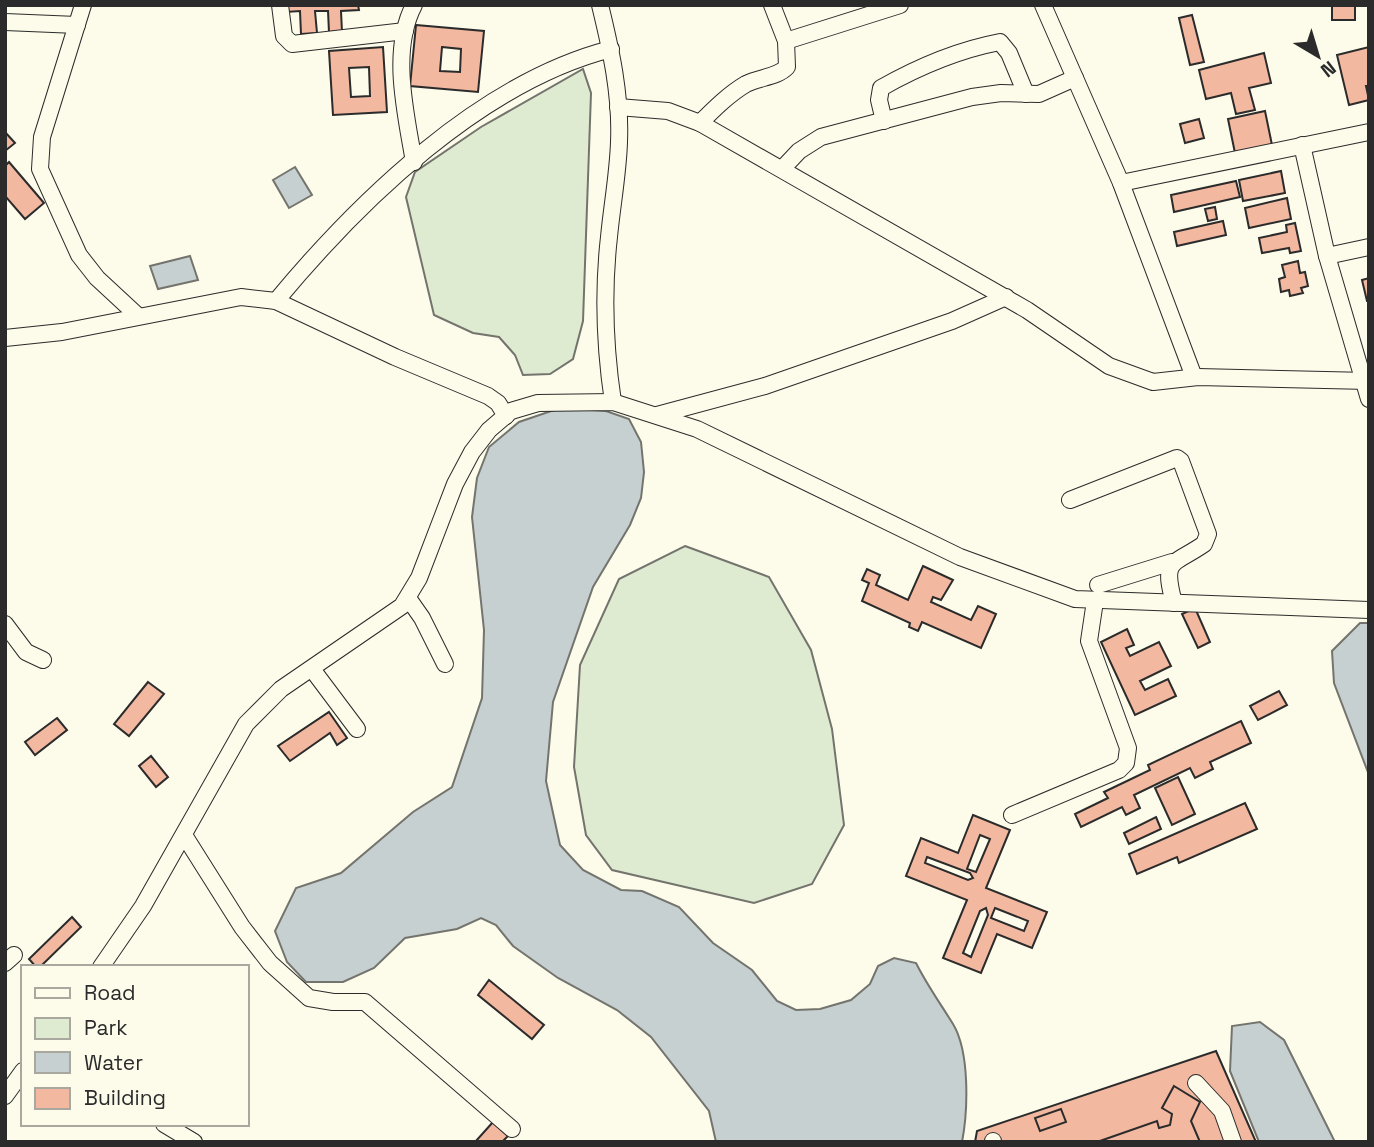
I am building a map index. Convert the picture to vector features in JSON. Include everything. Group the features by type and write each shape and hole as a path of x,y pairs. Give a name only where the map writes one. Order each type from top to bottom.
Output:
{"street":[{"path":"83,5 42,137 40,169 79,256 97,278 138,316"},
{"path":"280,5 284,36 292,44 405,31"},
{"path":"414,5 405,31 402,78 414,162"},
{"path":"600,5 611,49 618,107 619,141 608,240 607,320 614,402"},
{"path":"700,123 738,89 785,70 788,61 786,41 772,5"},
{"path":"786,41 900,5"},
{"path":"1043,5 1122,183 1194,377"},
{"path":"5,22 77,25"},
{"path":"884,121 879,100 881,88 932,62 1000,42 1009,52 1026,94"},
{"path":"276,302 307,264 438,141 537,74 572,59 611,49"},
{"path":"782,169 799,151 821,138 971,97 1048,91 1075,78"},
{"path":"618,107 668,111 700,123 1006,298 1109,366 1153,382 1194,377 1365,381"},
{"path":"1122,183 1369,132"},
{"path":"1301,145 1327,256 1369,399"},
{"path":"1327,256 1369,247"},
{"path":"5,338 62,332 241,297 276,302 395,358 488,396 498,403 506,416"},
{"path":"657,415 765,386 952,321 1006,298"},
{"path":"102,965 143,906 246,724 268,699 394,612 408,598 419,578 455,484 472,452 489,430 506,416 538,403 614,402 697,429 960,557 1052,592 1096,593 1174,603 1369,610"},
{"path":"1070,500 1179,459 1208,534 1204,544 1172,562 1096,593"},
{"path":"1172,562 1167,576 1174,603"},
{"path":"1012,815 1119,770 1126,763 1128,748 1089,641 1096,593"},
{"path":"408,598 422,618 445,664"},
{"path":"5,624 26,652 43,660"},
{"path":"312,669 357,729"},
{"path":"184,835 242,928 270,963 309,998 333,1002 365,1002 512,1129"},
{"path":"7,1090 21,1073"},
{"path":"1196,1083 1222,1111 1233,1142"},
{"path":"167,1126 194,1142"}],"green space":[{"path":"583,69 591,93 583,321 573,359 550,374 523,375 515,355 499,337 473,333 434,315 406,197 415,172 481,127"},
{"path":"685,546 769,577 811,650 832,729 844,825 812,884 754,903 612,870 586,835 574,767 580,665 619,579"}],"water":[{"path":"295,167 312,195 289,208 273,180"},
{"path":"190,256 198,280 158,289 150,266"},
{"path":"560,408 606,411 629,419 641,442 644,472 641,498 630,525 593,587 553,702 546,781 560,845 583,870 621,890 642,891 679,907 713,943 752,970 777,1001 796,1010 820,1009 851,1000 870,984 878,966 894,958 916,963 959,1036 966,1082 966,1114 962,1142 716,1142 709,1111 651,1037 617,1010 558,978 513,946 496,925 481,918 457,929 405,938 374,968 343,982 306,982 287,962 275,931 296,888 341,873 413,812 452,787 482,698 484,630 472,517 477,478 489,447 519,422"},
{"path":"1360,623 1369,623 1369,775 1334,683 1332,651"},
{"path":"1260,1022 1284,1040 1335,1142 1259,1142 1230,1071 1232,1026"}],"building":[{"path":"286,5 358,5 359,10 341,11 342,32 329,32 328,11 315,11 317,33 301,34 300,11 286,12"},
{"path":"1332,5 1355,5 1355,20 1332,20"},
{"path":"1192,15 1204,62 1190,65 1179,18"},
{"path":"416,25 484,31 478,92 410,86","holes":["442,47 461,49 460,72 440,71"]},
{"path":"383,47 387,112 333,115 329,51","holes":["369,67 370,96 351,97 349,68"]},
{"path":"1369,47 1369,86 1366,86 1369,100 1349,105 1337,55"},
{"path":"1264,53 1271,83 1249,88 1255,110 1236,114 1231,93 1206,99 1199,70"},
{"path":"1265,111 1272,145 1235,153 1228,119"},
{"path":"1199,119 1204,138 1185,143 1180,124"},
{"path":"5,132 15,143 5,151"},
{"path":"9,162 44,203 25,219 5,196 5,166"},
{"path":"1281,171 1285,193 1243,201 1239,180"},
{"path":"1236,181 1240,197 1174,212 1171,195"},
{"path":"1287,198 1291,219 1249,228 1245,208"},
{"path":"1215,207 1217,219 1208,221 1205,209"},
{"path":"1223,221 1226,235 1177,246 1174,232"},
{"path":"1295,223 1301,251 1290,253 1289,248 1262,253 1259,238 1287,232 1286,225"},
{"path":"1298,261 1300,273 1305,272 1308,286 1301,288 1303,293 1290,296 1289,290 1281,292 1279,279 1285,277 1282,265"},
{"path":"1369,278 1369,301 1367,301 1362,280"},
{"path":"923,566 953,580 941,600 933,597 931,602 971,620 978,606 996,614 981,648 922,622 918,631 909,627 910,623 862,601 869,583 862,580 867,569 880,575 876,585 908,600"},
{"path":"1195,608 1210,642 1198,648 1182,614"},
{"path":"1127,629 1134,645 1126,648 1130,656 1159,642 1171,666 1140,681 1145,690 1168,679 1176,696 1135,715 1101,642"},
{"path":"148,682 164,694 129,736 114,724"},
{"path":"1279,691 1287,705 1258,720 1250,706"},
{"path":"329,712 347,738 337,745 330,733 290,761 278,746"},
{"path":"57,718 67,730 35,755 25,742"},
{"path":"1241,721 1251,743 1210,762 1213,769 1195,778 1190,768 1134,795 1140,808 1126,815 1122,807 1081,827 1075,814 1108,798 1104,792 1150,770 1148,765"},
{"path":"151,756 168,777 156,787 139,766"},
{"path":"1178,777 1195,814 1172,825 1155,788"},
{"path":"1245,803 1257,829 1179,863 1177,857 1137,874 1129,854"},
{"path":"973,815 1010,830 986,888 1047,912 1032,948 997,934 981,973 943,958 967,900 906,876 921,838 958,853","holes":["980,835 990,839 976,872 967,869","927,857 970,873 973,878 968,880 925,863","986,908 988,915 971,957 963,953 980,911","995,908 1028,921 1024,931 991,918"]},
{"path":"1156,817 1161,829 1129,844 1124,833"},
{"path":"72,917 81,927 42,965 34,965 29,959"},
{"path":"489,980 544,1025 532,1039 478,995"},
{"path":"1216,1051 1256,1142 975,1142 977,1131"},
{"path":"1174,1086 1200,1102 1191,1121 1200,1142 1097,1142 1157,1121 1159,1128 1170,1125 1172,1114 1162,1108"},
{"path":"1061,1109 1066,1122 1040,1131 1035,1118"},
{"path":"493,1122 508,1136 502,1142 475,1142"}]}
